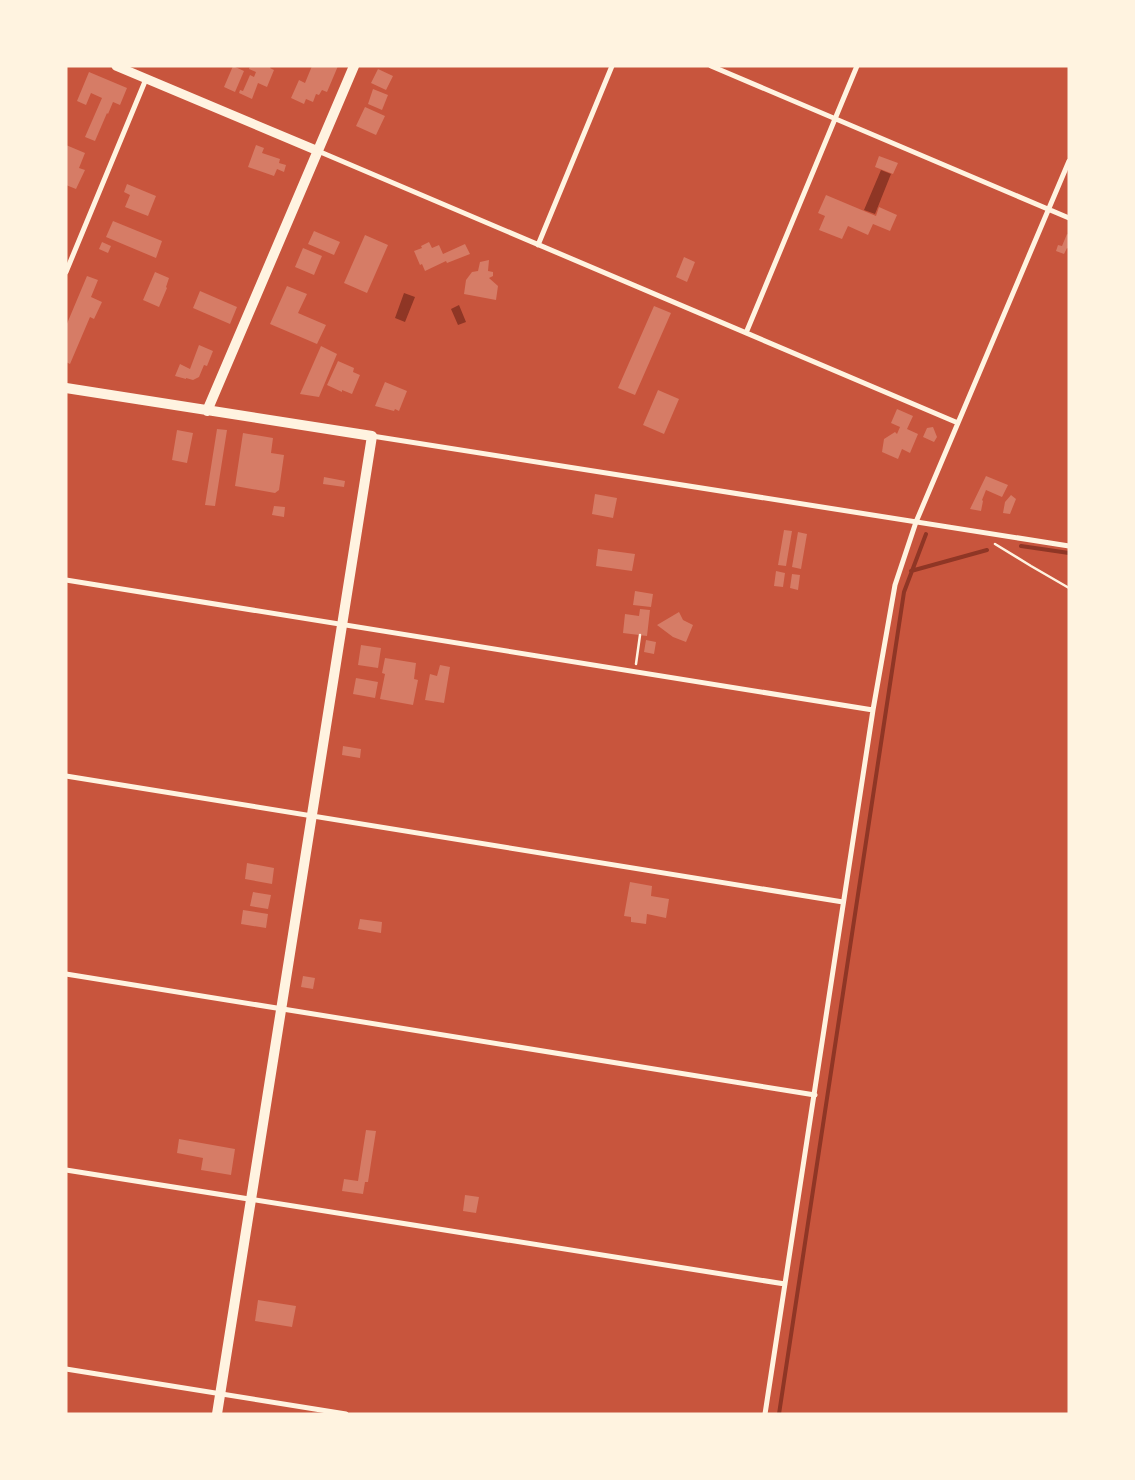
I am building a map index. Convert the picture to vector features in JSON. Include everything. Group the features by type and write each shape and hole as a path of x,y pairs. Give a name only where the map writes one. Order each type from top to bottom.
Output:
{"main road":[{"path":"207,411 354,66"},
{"path":"66,388 372,436 217,1414"}],"street":[{"path":"116,66 958,423"},
{"path":"538,245 612,66"},
{"path":"711,66 1069,218"},
{"path":"746,333 857,66"},
{"path":"66,272 146,79"},
{"path":"765,1414 873,710 895,585 916,522 1069,162"},
{"path":"372,436 1069,546"},
{"path":"66,580 873,710"},
{"path":"66,776 843,902"},
{"path":"66,974 815,1095"},
{"path":"66,1170 785,1284"},
{"path":"66,1369 346,1414"}],"path":[{"path":"983,533 998,546 1069,588"},
{"path":"634,671 640,635"}],"shaded area":[{"path":"881,170 891,174 875,214 864,210"},
{"path":"404,293 415,297 405,322 395,318"},
{"path":"459,305 466,322 458,325 451,309"}],"building":[{"path":"233,66 244,71 235,92 224,87"},
{"path":"250,66 271,66 270,68 274,70 267,87 258,83 252,99 239,93 240,90 243,91 250,75 254,77 256,72 249,69"},
{"path":"312,66 338,66 327,92 322,90 319,95 316,94 313,102 306,99 304,104 291,98 299,80 305,83"},
{"path":"378,69 393,76 386,90 371,83"},
{"path":"89,72 127,88 120,105 113,102 95,141 85,137 102,98 91,93 86,105 77,101"},
{"path":"373,89 388,95 382,110 368,104"},
{"path":"365,107 385,116 376,135 356,126"},
{"path":"66,145 85,153 79,168 85,170 76,189 66,185"},
{"path":"256,145 264,148 262,153 280,159 279,163 286,165 284,172 277,169 274,176 248,167"},
{"path":"879,156 898,163 893,174 875,167"},
{"path":"127,184 156,196 148,216 125,207 130,195 124,192"},
{"path":"826,195 876,216 879,207 897,215 890,231 873,224 868,235 848,226 842,239 819,230 825,216 818,213"},
{"path":"113,221 162,241 156,258 106,237"},
{"path":"314,231 340,242 334,255 308,244"},
{"path":"1067,234 1069,235 1069,249 1067,248 1064,254 1056,251 1058,245 1062,246"},
{"path":"365,235 388,245 367,293 344,283"},
{"path":"102,242 111,246 108,253 99,249"},
{"path":"429,242 432,248 439,245 443,254 465,244 470,254 447,263 446,261 425,271 414,251 422,248 421,246"},
{"path":"303,248 322,256 314,275 295,267"},
{"path":"684,257 695,262 687,282 676,277"},
{"path":"489,260 488,271 493,272 493,276 489,278 498,286 496,300 464,294 466,280 472,272 478,271 480,262"},
{"path":"155,272 169,278 159,307 143,300"},
{"path":"87,276 98,280 91,297 102,302 94,319 90,317 70,364 66,362 66,326"},
{"path":"287,286 307,294 298,313 326,325 317,344 270,324"},
{"path":"200,291 237,307 230,324 193,308"},
{"path":"654,306 671,313 635,395 618,388"},
{"path":"199,345 213,351 207,366 204,365 199,377 193,380 175,376 180,364 190,369"},
{"path":"321,346 337,354 319,397 300,394"},
{"path":"338,361 354,368 353,372 360,375 352,394 342,390 342,392 327,385"},
{"path":"385,382 407,391 399,411 375,406"},
{"path":"658,390 679,399 664,434 643,425"},
{"path":"897,409 913,416 907,429 918,434 910,453 902,449 898,459 882,452 884,439 895,432 897,434 900,427 891,423"},
{"path":"933,427 937,437 934,442 923,437 927,428"},
{"path":"217,429 227,430 215,506 205,505"},
{"path":"177,430 193,433 187,463 172,460"},
{"path":"243,433 273,438 271,453 284,455 279,490 275,493 235,486"},
{"path":"986,476 1008,485 1002,497 986,490 982,500 981,511 970,509"},
{"path":"324,477 345,481 344,487 323,484"},
{"path":"595,494 617,498 613,518 592,514"},
{"path":"1011,495 1016,499 1010,514 1003,513 1005,502"},
{"path":"274,506 285,507 284,517 272,515"},
{"path":"784,530 792,531 786,566 778,565"},
{"path":"798,532 807,534 801,569 792,567"},
{"path":"598,549 635,554 632,571 596,566"},
{"path":"776,571 785,573 783,587 774,586"},
{"path":"792,574 800,575 798,590 790,588"},
{"path":"635,591 653,594 651,607 633,605"},
{"path":"640,609 650,610 647,636 623,633 625,614 639,616"},
{"path":"679,612 683,620 693,625 686,642 673,637 657,625"},
{"path":"646,640 656,642 654,654 644,652"},
{"path":"361,645 381,648 378,668 358,665"},
{"path":"385,658 416,663 414,679 418,680 413,705 380,699 385,674 382,673"},
{"path":"440,665 450,667 444,703 425,700 430,674 437,676"},
{"path":"356,678 378,682 375,698 353,694"},
{"path":"343,746 361,749 360,758 342,755"},
{"path":"247,863 274,868 272,884 245,879"},
{"path":"630,882 652,886 651,896 669,899 666,918 647,914 646,924 631,922 631,917 624,916"},
{"path":"253,892 271,895 268,909 250,906"},
{"path":"243,910 268,914 266,928 241,924"},
{"path":"360,919 382,922 381,933 358,929"},
{"path":"303,976 315,978 313,989 301,987"},
{"path":"366,1130 376,1131 368,1182 365,1182 363,1194 342,1191 344,1179 358,1181"},
{"path":"179,1139 235,1149 231,1175 201,1170 203,1158 177,1153"},
{"path":"465,1195 479,1197 476,1213 463,1211"},
{"path":"258,1300 296,1306 292,1327 255,1321"}],"waterway":[{"path":"779,1414 904,592 926,534"},
{"path":"1021,546 1069,553"},
{"path":"911,571 987,550"}]}
